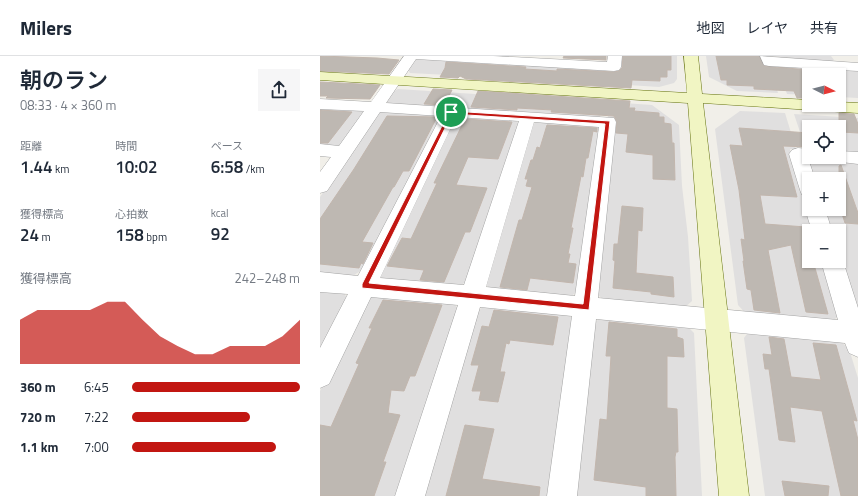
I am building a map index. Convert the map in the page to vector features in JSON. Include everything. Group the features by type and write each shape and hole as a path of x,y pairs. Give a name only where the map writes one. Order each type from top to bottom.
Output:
{"street":[{"path":"320,186 411,56"},
{"path":"421,56 546,60 614,67 615,56"},
{"path":"691,56 734,496"},
{"path":"767,56 769,62 839,61 858,67"},
{"path":"320,76 858,108"},
{"path":"320,104 608,122 562,496"},
{"path":"320,375 451,112"},
{"path":"410,496 528,117"},
{"path":"320,150 344,152"},
{"path":"802,154 798,154 804,172"},
{"path":"846,157 858,158"},
{"path":"320,282 718,320 857,336 834,268"}],"shaded area":[{"path":"620,56 677,56 677,79 674,83 659,87 613,84 614,70 619,70"},
{"path":"706,56 763,56 766,65 770,66 778,93 737,91 709,77"},
{"path":"773,56 831,56 834,60 829,63"},
{"path":"419,59 606,70 605,83 410,73 407,69 412,61"},
{"path":"777,66 818,68 802,68 802,95 787,94"},
{"path":"846,69 858,70 858,98 846,97"},
{"path":"398,89 602,102 600,118 388,104 386,100 392,92"},
{"path":"609,102 652,105 679,125 682,186 688,237 692,301 684,308 604,301 595,291"},
{"path":"320,107 362,110 364,114 344,143 335,147 320,146"},
{"path":"384,111 437,115 441,119 362,270 351,277 320,274 320,197 377,114"},
{"path":"740,111 785,113 796,149 790,149 802,188 802,216 810,216 813,224 802,224 802,268 826,268 840,314 833,321 747,315 738,305 715,129"},
{"path":"794,114 858,118 858,153 846,152 846,120 802,120 802,138"},
{"path":"461,116 515,120 520,124 469,280 458,287 382,280 378,272 453,119"},
{"path":"539,121 595,125 601,129 579,290 570,297 490,290 485,282 531,125"},
{"path":"846,161 858,162 858,316 841,268 846,268 846,224 827,224 824,216 846,216 846,172 810,172 807,164 846,164"},
{"path":"320,289 343,291 348,300 320,353"},
{"path":"376,294 453,302 459,310 398,496 320,496 320,391 364,301"},
{"path":"485,305 567,313 575,322 552,496 422,496 476,313"},
{"path":"603,316 685,324 694,333 702,496 576,496 594,323"},
{"path":"749,331 838,339 849,349 858,378 858,496 765,496 744,338"}],"building":[{"path":"320,56 399,60 389,74 320,71"},
{"path":"564,56 606,56 606,60 563,58"},
{"path":"623,56 671,56 671,70 667,70 667,77 660,77 660,81 632,80 631,88 466,79 460,76 458,78 440,77 445,68 446,62 526,67 525,69 557,71 557,69 614,72 619,71 622,68"},
{"path":"716,56 759,56 764,66 802,69 802,98 797,98 794,91 754,89 754,86 727,85 727,80 721,80"},
{"path":"320,82 380,85 370,99 326,98 328,96 320,96"},
{"path":"433,89 452,90 444,105 424,104"},
{"path":"478,91 630,101 629,108 635,108 634,111 659,113 659,117 664,117 664,123 671,124 672,143 674,143 675,180 653,179 653,155 626,152 628,134 616,133 617,122 614,116 551,112 552,110 517,108 517,110 471,107"},
{"path":"320,110 352,112 328,143 320,143"},
{"path":"839,113 854,114 858,124 858,133 846,132 846,120 839,120"},
{"path":"387,116 437,117 409,171 403,171 362,242 373,243 363,264 361,263 359,268 320,264 320,219 354,169"},
{"path":"465,119 512,122 498,159 468,157 456,185 487,188 470,232 465,232 444,282 420,280 424,270 387,266 402,238 411,239 437,183 434,183"},
{"path":"547,125 597,128 597,132 593,131 583,177 581,176 571,228 573,228 568,254 570,254 568,263 576,264 573,283 530,278 527,290 500,287 519,220 522,220 532,187 526,186 528,179 525,179 537,147 540,148"},
{"path":"739,128 802,132 802,147 783,146 797,197 760,195 765,224 802,227 802,268 815,268 828,314 806,312 791,245 768,250 780,313 754,310 751,290 747,289 741,239 745,240 739,190 730,145 743,146"},
{"path":"841,165 843,172 839,172 839,166"},
{"path":"846,179 858,213 858,224 845,223 843,216 846,216"},
{"path":"622,206 643,208 642,231 638,230 636,273 673,277 674,297 651,294 651,292 613,288 615,261 613,260 614,244 618,244"},
{"path":"383,300 442,305 415,376 410,376 404,391 391,390 388,413 400,415 383,462 386,462 374,496 320,496 320,425 331,427 359,364 356,363 372,328 369,328"},
{"path":"494,310 558,317 553,345 510,340 509,344 506,343 500,372 505,372 498,402 479,400 481,391 472,391 479,365 471,365 482,326 489,327"},
{"path":"609,322 677,329 677,337 683,339 684,357 667,356 667,408 677,409 678,452 676,452 675,457 676,496 646,496 646,487 594,480 600,419 607,420 611,356 606,356"},
{"path":"769,337 784,339 791,377 821,380 813,343 836,345 857,421 853,420 858,440 858,496 841,496 822,411 790,407 795,442 779,440 769,369 765,369 763,354 772,355"},
{"path":"465,425 494,429 482,479 540,487 539,496 446,496"},
{"path":"782,481 829,486 828,496 785,496"}],"route":[{"path":"451,112 608,122 586,308 364,286 451,112"}]}
